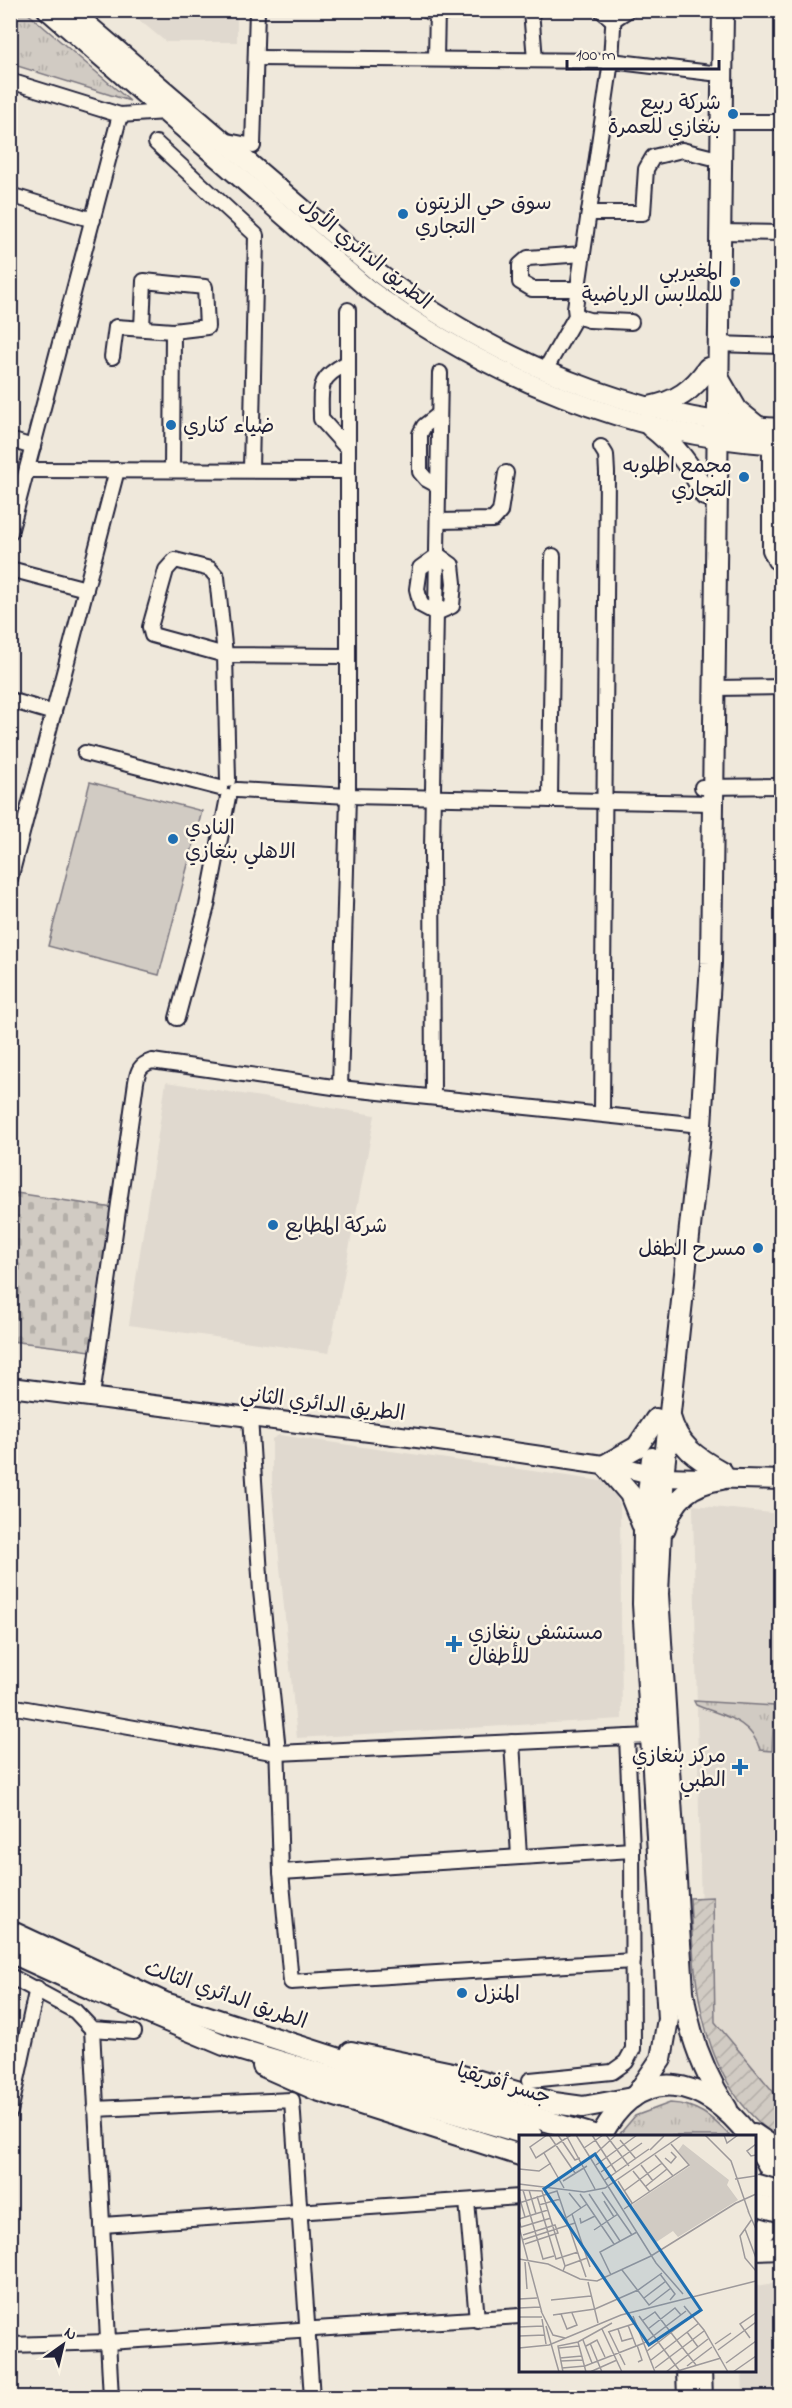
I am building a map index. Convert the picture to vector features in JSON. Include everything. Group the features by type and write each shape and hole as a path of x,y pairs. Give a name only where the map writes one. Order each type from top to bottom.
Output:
{"highway":[{"path":"600,2135 615,2114 635,2096 661,2059 668,2019 643,1604 644,1529 657,1472 691,1124 714,688 710,158 712,10"},
{"path":"723,10 717,344 713,370 732,404 759,427"},
{"path":"705,495 683,456 650,417 713,370"},
{"path":"644,1529 630,1494 606,1465 637,1447 663,1416 705,1079 711,963 707,795 705,495 712,430"},
{"path":"663,1416 691,1454 722,1476"},
{"path":"657,1472 658,1628 682,1991 693,2043 713,2087 746,2132"},
{"path":"659,1548 669,1514 682,1495 702,1482 722,1476"},
{"name":"الطريق الدائري الثالث","path":"10,1931 165,2002 298,2044 393,2085"},
{"name":"الطريق الدائري الثالث","path":"10,1952 100,1994 224,2044 393,2085"},
{"path":"224,2044 265,2067 317,2090 519,2155"},
{"path":"298,2044 391,2059 554,2103 583,2107 635,2096 665,2086 699,2091 727,2109"},
{"name":"جسر أفريقيا","path":"393,2085 529,2135"},
{"name":"جسر أفريقيا","path":"393,2085 595,2135"},
{"path":"756,2138 782,2153"},
{"path":"756,2146 771,2168 779,2200 773,2218 756,2239"},
{"path":"756,2185 782,2192"},
{"path":"756,2205 782,2212"},
{"path":"756,2249 782,2248"},
{"path":"687,2372 688,2397"},
{"path":"701,2372 702,2397"}],"main road":[{"name":"الطريق الدائري الأول","path":"47,10 331,257 409,319 494,367 560,395 776,445"},
{"name":"الطريق الدائري الأول","path":"71,10 378,273 417,302 496,348 650,417"},
{"name":"الطريق الدائري الأول","path":"712,430 782,428"},
{"name":"الطريق الدائري الثاني","path":"10,1386 657,1472 722,1476"},
{"path":"722,1476 782,1472"},
{"path":"722,1476 782,1480"}],"street":[{"path":"220,139 253,146 257,15 270,10"},
{"path":"436,58 433,12 454,10"},
{"path":"531,10 535,60"},
{"path":"601,10 614,15 628,10"},
{"path":"545,370 576,315 577,289 611,61 614,15"},
{"path":"256,58 611,61 711,73"},
{"path":"10,81 120,115 165,112"},
{"path":"10,533 120,115"},
{"path":"720,122 782,122"},
{"path":"156,143 256,234 251,470"},
{"path":"589,213 643,213 646,169 653,158 681,150 710,158"},
{"path":"10,195 93,220"},
{"path":"718,232 782,233"},
{"path":"577,289 527,287 520,282 520,266 528,258 583,254"},
{"path":"112,357 114,328 173,331 208,326 203,285 144,281 142,328"},
{"path":"340,1088 348,796 346,447 348,310"},
{"path":"576,315 589,320 631,322"},
{"path":"172,470 173,331"},
{"path":"717,344 782,346"},
{"path":"346,447 328,430 321,419 321,386 330,372 347,363"},
{"path":"433,1096 437,485 440,374"},
{"path":"10,440 33,447"},
{"path":"776,445 770,550 775,561 782,562"},
{"path":"601,447 606,455 607,473 602,1114"},
{"path":"27,470 346,471"},
{"path":"10,879 117,470"},
{"path":"438,521 493,520 500,512 506,473"},
{"path":"436,613 421,605 417,589 420,568 438,555"},
{"path":"549,800 553,556"},
{"path":"177,1018 207,906 228,789 225,655 216,574 210,569 175,560 166,570 150,632 156,636 225,655 347,656"},
{"path":"10,569 86,589"},
{"path":"714,688 782,687"},
{"path":"10,700 54,713"},
{"path":"85,753 228,789 348,796 603,801 707,795 782,786"},
{"path":"92,1396 138,1070 143,1064 153,1061 340,1088 691,1124"},
{"path":"250,1417 261,1591 277,1753 281,1872 289,1977 296,1984 633,1961"},
{"path":"10,1706 277,1753 651,1736"},
{"path":"530,2080 612,2072 626,2062 634,2040 632,1850 627,1737"},
{"path":"512,1742 519,1856"},
{"path":"281,1872 632,1850"},
{"path":"10,1976 37,1988 75,2011 92,2030 111,2397"},
{"path":"10,2112 14,2077 37,1988"},
{"path":"92,2030 134,2032"},
{"path":"95,2109 292,2100 312,2397"},
{"path":"102,2225 519,2197"},
{"path":"467,2201 477,2320"},
{"path":"10,2345 108,2342 519,2316"}],"shaded area":[{"path":"128,11 237,11 237,42 166,42"},
{"path":"166,1082 375,1115 329,1353 129,1325"},
{"name":"مستشفى بنغازي للأطفال","path":"279,1435 609,1482 620,1505 622,1719 297,1738 272,1486 272,1439"},
{"name":"مركز بنغازي الطبي","path":"693,1505 781,1514 781,2113 703,2020"},
{"path":"781,2282 781,2397 743,2397 742,2372 756,2372 756,2286"}],"green space":[{"path":"10,11 25,11 130,101 11,64"},
{"path":"90,782 202,811 159,975 48,946"},
{"path":"10,1192 119,1209 99,1352 11,1341"},
{"path":"694,1701 774,1706 772,1751 760,1750 750,1731 743,1725 696,1705"},
{"path":"713,1897 715,2022 781,2101 781,2140 754,2118 733,2092 718,2063 707,2032 699,1999 690,1898"},
{"path":"670,2103 680,2104 703,2113 729,2135 619,2135 635,2116"}],"place":[{"name":"شركة ربيع بنغازي للعمرة","path":"733,114"},
{"name":"سوق حي الزيتون التجاري","path":"403,214"},
{"name":"المغيربي للملابس الرياضية","path":"735,282"},
{"name":"ضياء كناري","path":"171,425"},
{"name":"مجمع اطلوبه التجاري","path":"744,477"},
{"name":"النادي الاهلي بنغازي","path":"173,839"},
{"name":"شركة المطابع","path":"273,1225"},
{"name":"مسرح الطفل","path":"758,1248"},
{"name":"مستشفى بنغازي للأطفال","path":"454,1644"},
{"name":"مركز بنغازي الطبي","path":"740,1767"},
{"name":"المنزل","path":"462,1993"}]}
